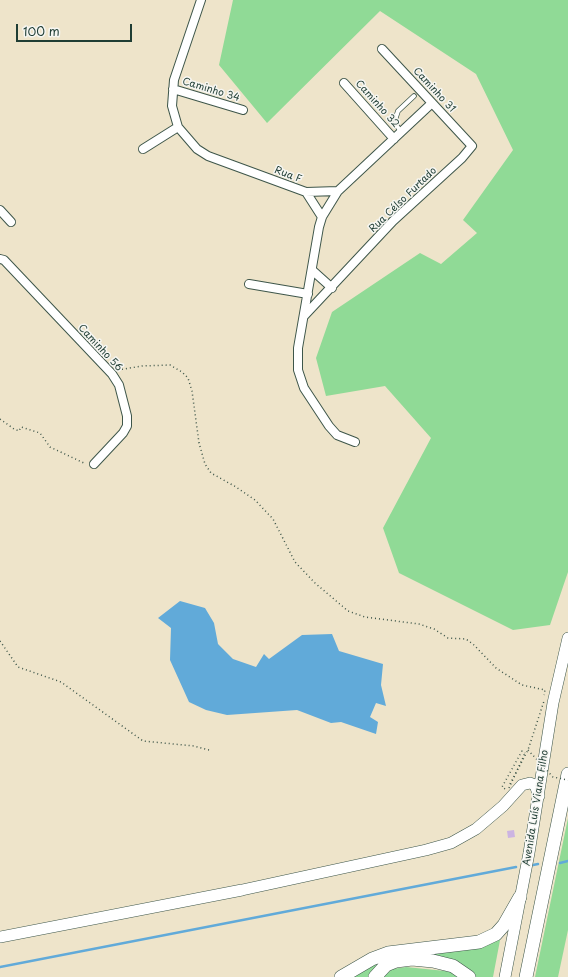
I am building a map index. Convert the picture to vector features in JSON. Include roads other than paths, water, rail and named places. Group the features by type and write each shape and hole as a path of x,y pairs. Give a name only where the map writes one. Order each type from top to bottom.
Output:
{"main road":[{"name":"Avenida Luís Viana Filho","path":"505,977 539,796 553,703 568,638"},
{"name":"Avenida Luís Viana Filho","path":"526,977 551,850 568,774"},
{"path":"0,937 219,895 426,850 451,843 476,829 503,806 522,785 530,783 535,786 539,796"},
{"path":"341,977 367,962 388,953 404,950 470,944 483,940 496,934 504,925 520,895"},
{"path":"375,977 386,965 396,961 412,959 433,961 453,966 470,977"}],"street":[{"name":"Rua F","path":"200,0 177,68 173,89 172,106 178,127 197,149 208,156 306,192 322,217"},
{"name":"Caminho 31","path":"382,49 471,144"},
{"name":"Caminho 32","path":"344,83 394,139"},
{"name":"Caminho 34","path":"173,89 243,110"},
{"path":"355,442 334,432 320,414 300,379 298,348 322,217 338,191 432,103"},
{"path":"143,149 178,127"},
{"name":"Rua Célso Furtado","path":"304,316 332,288 393,221 468,152 471,144"},
{"path":"306,192 338,191"},
{"path":"0,210 11,222"},
{"name":"Caminho 56","path":"0,259 4,260 110,372 119,385 128,424 123,433 94,464"},
{"path":"312,270 332,288"},
{"path":"249,284 308,294"}],"lane":[{"path":"401,132 395,123 398,111 414,96"}],"water":[{"path":"180,601 205,608 214,623 218,644 233,659 256,667 264,654 269,659 302,635 332,634 339,651 383,664 381,685 386,706 376,703 370,717 378,722 376,734 341,722 331,723 297,710 227,715 206,710 189,702 170,660 171,628 158,618"}],"waterway":[{"path":"560,863 568,861"},
{"path":"533,865 538,864"},
{"path":"0,967 516,867"}]}
